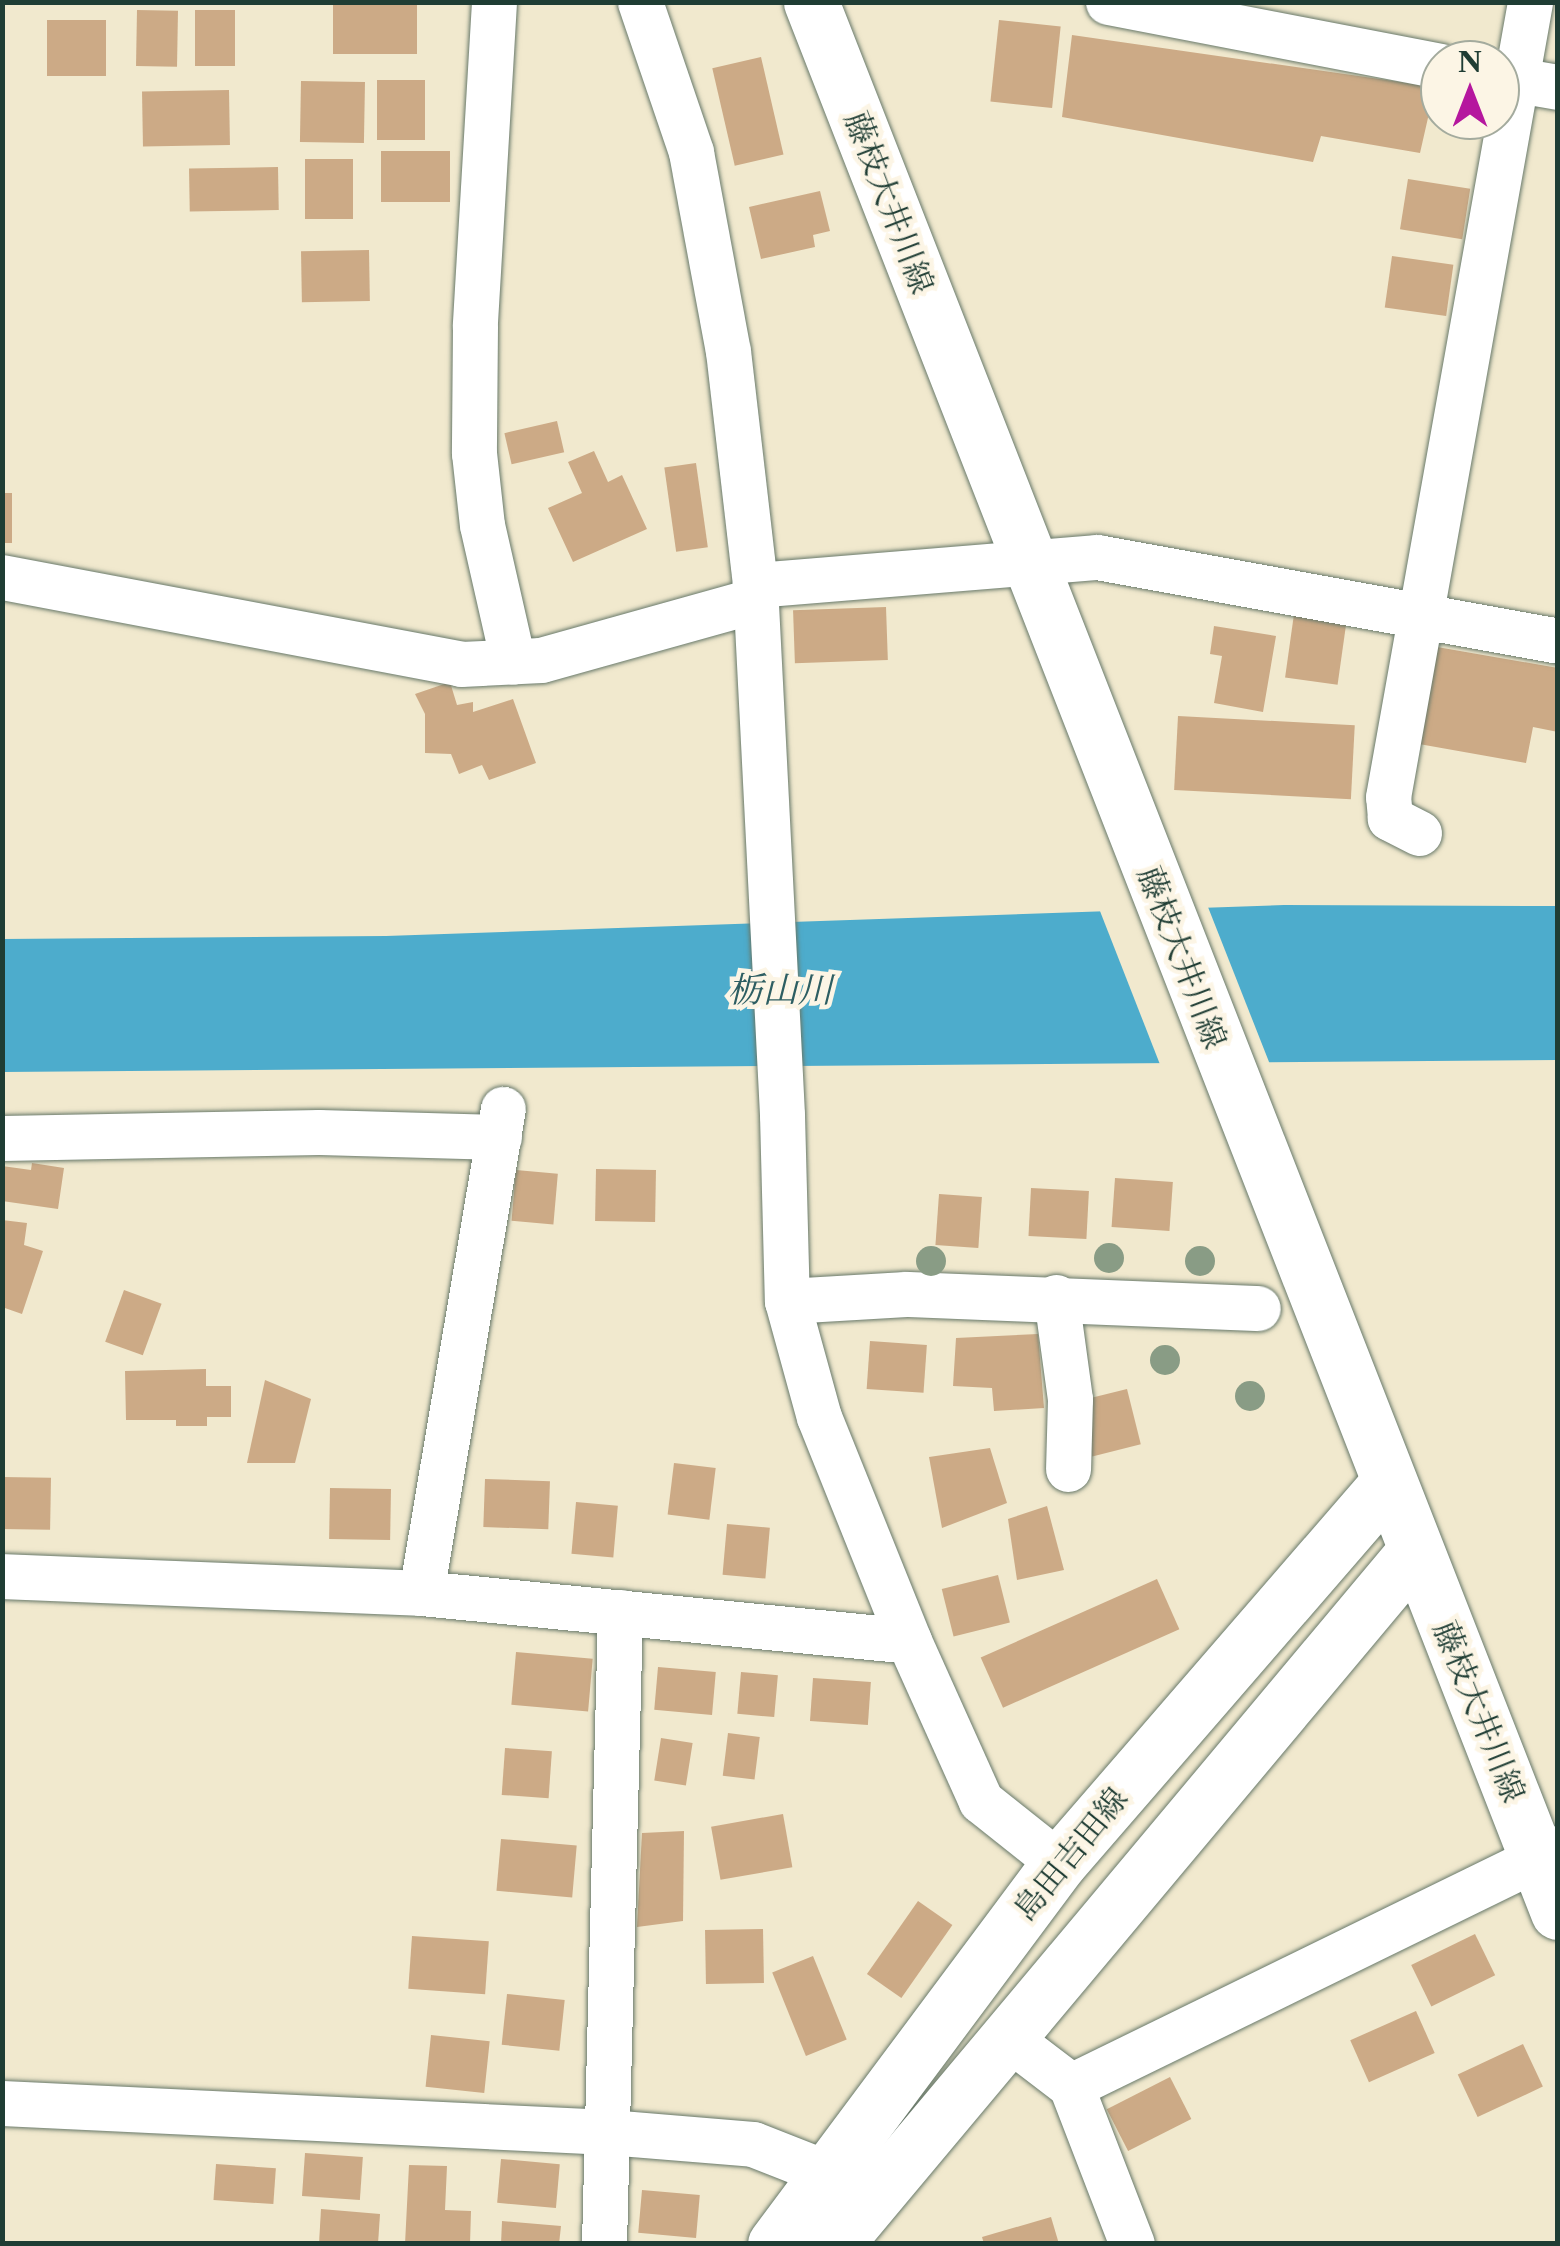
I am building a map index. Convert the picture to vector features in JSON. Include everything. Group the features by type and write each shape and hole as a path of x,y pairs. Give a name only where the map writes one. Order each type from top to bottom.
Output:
{"main road":[{"name":"藤枝大井川線","path":"812,2 1415,1552 1547,1853 1558,1912"},
{"name":"島田吉田線","path":"776,2244 1059,1863 1388,1482"},
{"name":"島田吉田線","path":"835,2244 1415,1552"}],"street":[{"path":"494,2 475,326 474,453 482,524 513,662"},
{"path":"640,2 691,152 728,351 756,593 765,840 782,1115 787,1301 819,1417 909,1641 982,1801 1059,1863"},
{"path":"1108,2 1420,62"},
{"path":"1419,833 1390,818 1388,797 1524,82 1530,2"},
{"path":"2,577 462,664 542,660 756,593 1097,557 1558,641"},
{"path":"2,1138 318,1132 502,1122 421,1593"},
{"path":"787,1301 906,1294 1258,1308"},
{"path":"1056,1297 1070,1399 1068,1469"},
{"path":"2,1576 421,1593 909,1641"},
{"path":"604,2244 620,1612"},
{"path":"1072,2086 1547,1853"},
{"path":"1007,2037 1072,2086 1132,2244"},
{"path":"2,2103 608,2132 753,2144 830,2174"}],"water":[{"name":"栃山川","path":"1284,905 1557,906 1557,1060 3,1072 2,939 386,936"}],"pier":[{"path":"1206,902 1271,1067 1161,1067 1098,906"}],"building":[{"path":"333,2 417,2 417,54 333,54"},
{"path":"137,10 178,11 177,67 136,66"},
{"path":"195,10 235,10 235,66 195,66"},
{"path":"47,20 106,20 106,76 47,76"},
{"path":"999,20 1061,26 1052,108 990,102"},
{"path":"1072,35 1420,85 1423,140 1420,153 1321,136 1313,162 1062,117"},
{"path":"761,57 783,154 735,166 712,68"},
{"path":"377,80 425,80 425,140 377,140"},
{"path":"301,81 365,82 364,143 300,142"},
{"path":"229,90 230,145 143,147 142,92"},
{"path":"381,151 450,151 450,202 381,202"},
{"path":"305,159 353,159 353,219 305,219"},
{"path":"278,167 279,210 190,212 189,169"},
{"path":"1408,179 1470,189 1462,239 1400,229"},
{"path":"820,191 830,231 813,235 815,247 761,259 749,207"},
{"path":"369,250 370,301 302,302 301,251"},
{"path":"1392,256 1453,265 1446,316 1385,307"},
{"path":"557,421 564,452 512,464 504,433"},
{"path":"594,451 608,482 622,475 647,529 573,562 548,508 582,493 568,462"},
{"path":"696,463 708,547 676,552 664,467"},
{"path":"2,493 12,493 12,543 2,543"},
{"path":"886,607 888,660 795,663 793,610"},
{"path":"1294,614 1346,621 1338,685 1285,677"},
{"path":"1214,626 1276,636 1263,712 1214,703 1222,656 1210,654"},
{"path":"1437,647 1558,668 1558,732 1533,727 1526,763 1419,744"},
{"path":"450,682 457,705 473,702 473,712 513,699 536,763 489,780 482,765 459,774 451,754 425,753 425,714 415,694"},
{"path":"1178,716 1355,725 1351,799 1174,790"},
{"path":"32,1163 64,1168 58,1209 2,1201 2,1166 31,1170"},
{"path":"596,1169 656,1170 655,1222 595,1221"},
{"path":"516,1170 558,1174 553,1224 512,1221"},
{"path":"1115,1178 1173,1182 1169,1231 1112,1227"},
{"path":"1031,1188 1089,1191 1086,1239 1028,1236"},
{"path":"939,1194 982,1197 978,1248 935,1245"},
{"path":"2,1220 27,1223 24,1245 43,1251 22,1314 2,1307"},
{"path":"124,1290 162,1304 143,1355 105,1342"},
{"path":"1038,1334 1044,1408 994,1411 992,1388 953,1386 956,1338"},
{"path":"870,1341 927,1345 924,1393 867,1389"},
{"path":"206,1369 206,1386 231,1386 231,1417 207,1417 207,1426 176,1426 176,1420 126,1420 125,1371"},
{"path":"265,1380 311,1399 295,1463 247,1463"},
{"path":"1127,1389 1141,1444 1092,1456 1078,1401"},
{"path":"990,1448 1007,1503 942,1528 929,1457"},
{"path":"674,1463 716,1468 709,1520 668,1515"},
{"path":"2,1477 51,1478 50,1530 2,1529"},
{"path":"485,1479 550,1481 548,1529 483,1527"},
{"path":"330,1488 391,1489 390,1540 329,1539"},
{"path":"576,1502 618,1506 613,1557 571,1554"},
{"path":"1047,1506 1064,1570 1017,1580 1008,1519"},
{"path":"727,1524 770,1528 765,1579 723,1575"},
{"path":"998,1575 1010,1623 954,1637 942,1589"},
{"path":"1157,1579 1179,1629 1003,1708 981,1658"},
{"path":"516,1652 593,1659 588,1712 511,1705"},
{"path":"658,1667 716,1672 712,1715 654,1710"},
{"path":"741,1672 778,1675 774,1717 737,1714"},
{"path":"813,1678 871,1682 868,1725 810,1721"},
{"path":"728,1733 760,1737 755,1780 723,1776"},
{"path":"661,1738 693,1743 686,1785 654,1780"},
{"path":"505,1748 552,1751 549,1798 502,1795"},
{"path":"783,1814 792,1867 720,1880 711,1827"},
{"path":"684,1831 683,1921 637,1927 642,1833"},
{"path":"501,1839 577,1846 572,1897 496,1891"},
{"path":"918,1901 952,1925 901,1998 867,1974"},
{"path":"763,1929 764,1983 706,1984 705,1930"},
{"path":"1475,1934 1495,1975 1431,2006 1411,1965"},
{"path":"412,1936 489,1941 485,1994 408,1989"},
{"path":"813,1956 847,2039 806,2056 772,1972"},
{"path":"507,1994 565,2000 559,2051 502,2045"},
{"path":"1416,2011 1435,2053 1369,2082 1350,2040"},
{"path":"431,2035 490,2041 484,2093 426,2087"},
{"path":"1523,2044 1543,2087 1478,2117 1458,2074"},
{"path":"1170,2077 1191,2119 1128,2151 1107,2109"},
{"path":"305,2153 363,2157 360,2200 302,2196"},
{"path":"501,2159 560,2164 556,2208 497,2203"},
{"path":"216,2164 276,2168 273,2204 213,2200"},
{"path":"409,2165 447,2166 445,2210 471,2211 470,2244 405,2244"},
{"path":"642,2190 700,2195 696,2238 638,2233"},
{"path":"321,2209 380,2214 378,2244 319,2244"},
{"path":"1051,2217 1059,2244 984,2244 982,2237"},
{"path":"502,2221 561,2226 559,2244 501,2244"}]}
